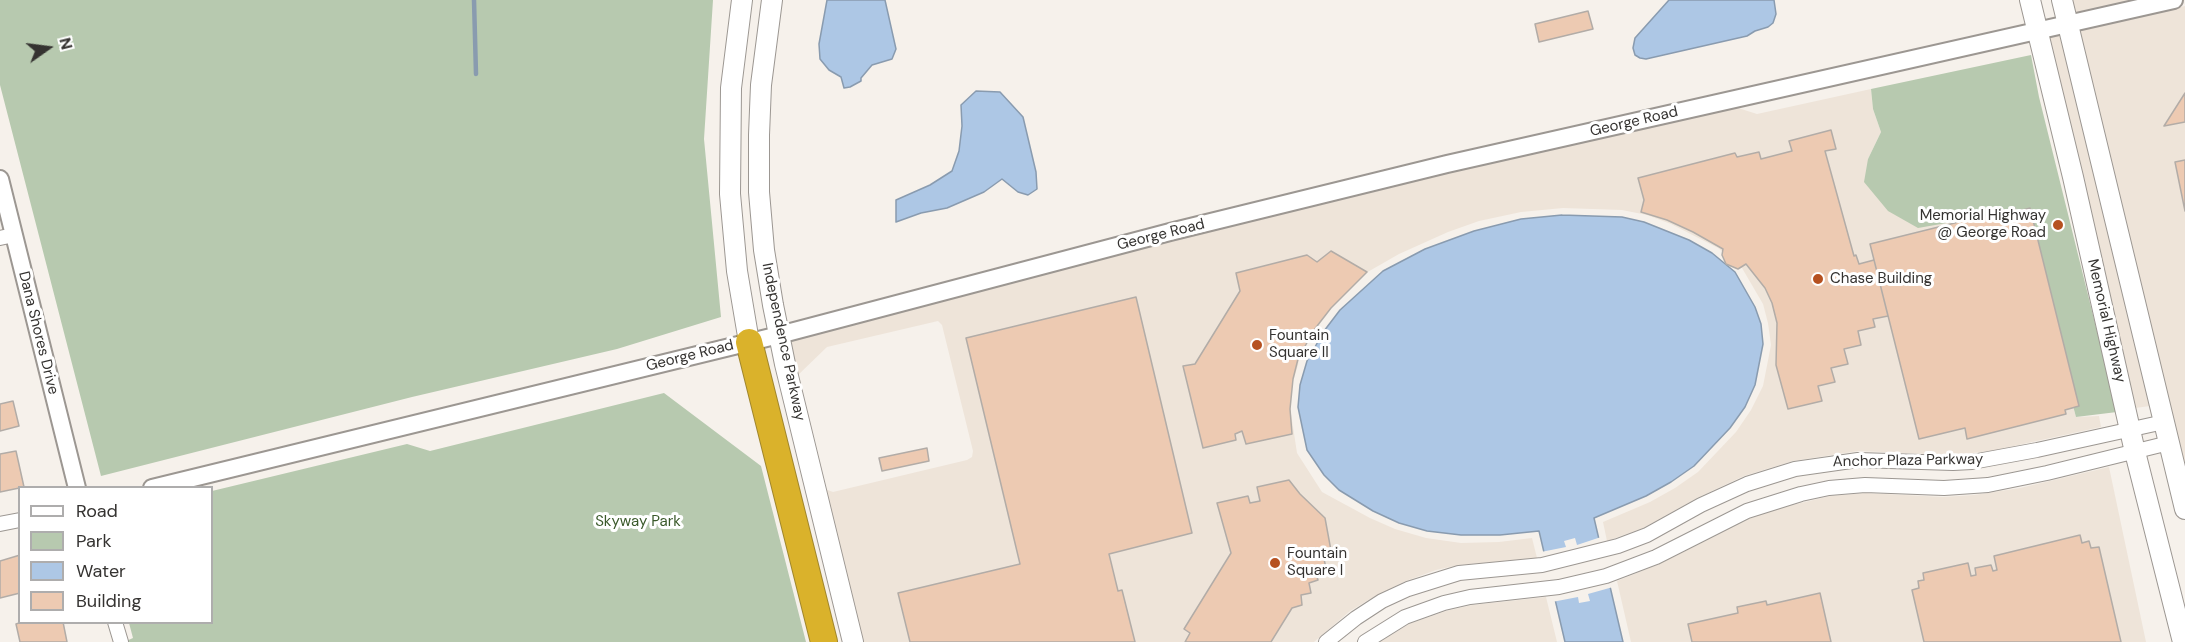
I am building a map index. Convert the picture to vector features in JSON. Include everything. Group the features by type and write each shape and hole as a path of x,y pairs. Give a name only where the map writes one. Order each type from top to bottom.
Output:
{"highway":[{"path":"748,342 824,642"}],"main road":[{"name":"Independence Parkway","path":"742,0 731,88 730,194 737,272 748,342"},
{"name":"Independence Parkway","path":"772,0 761,85 759,160 764,250 778,335 853,642"},
{"name":"Memorial Highway","path":"2030,0 2073,177 2135,452 2183,642"},
{"path":"2062,0 2185,509"}],"street":[{"name":"George Road","path":"160,486 778,335 1170,232 1448,164 2174,0"},
{"name":"Dana Shores Drive","path":"0,179 7,237 76,486"},
{"name":"Anchor Plaza Parkway","path":"1326,642 1382,601 1408,589 1459,573 1528,568 1618,546 1647,535 1701,505 1747,484 1795,469 1858,460 1972,462 2164,422"},
{"name":"Anchor Plaza Parkway","path":"1365,642 1406,617 1444,603 1470,597 1572,584 1626,569 1656,557 1741,513 1801,494 1829,488 1865,485 1944,488 1981,486 2047,473 2169,443"},
{"path":"0,524 18,520"},
{"path":"116,624 121,642"}],"shaded area":[{"path":"2071,0 2136,0 2075,13"},
{"path":"2185,6 2185,467 2078,29"},
{"path":"2060,33 2150,406 2135,408 2048,36"},
{"path":"1871,89 1873,109 1881,132 1868,159 2021,210 2076,417 2099,416 2101,427 1991,451 1953,455 1858,451 1793,461 1744,476 1697,498 1643,528 1607,541 1603,522 1650,502 1675,488 1698,472 1736,432 1763,386 1771,345 1768,323 1763,304 1742,268 1718,248 1671,224 1647,215 1622,210 1563,208 1521,212 1479,221 1448,232 1399,254 1338,289 1302,339 1292,385 1290,407 1297,453 1322,492 1370,518 1395,529 1426,538 1461,543 1532,538 1537,558 1459,565 1436,570 1406,581 1350,611 1314,642 862,642 825,489 833,492 967,460 972,457 973,451 942,325 938,321 827,347 797,376 789,340 1172,240 1449,172 1735,107 1757,114"},
{"path":"2109,467 2146,642 1631,642 1617,581 1659,564 1751,518 1776,509 1830,496 1865,493 1943,497 1974,495 2020,488"},
{"path":"1546,597 1557,642 1380,642 1409,624 1446,611 1472,605"}],"green space":[{"path":"0,0 713,0 704,139 721,317 617,349 412,397 101,476 0,85"},
{"path":"2031,55 2039,97 2117,412 2076,417 2021,210 1918,228 1888,211 1864,182 1868,159 1881,132 1873,109 1871,89"},
{"name":"Skyway Park","path":"664,393 761,466 806,642 124,642 133,638 129,624 213,624 213,491 407,444 430,451"}],"water":[{"path":"827,0 885,0 896,49 892,59 872,65 861,81 850,87 844,88 841,77 829,70 820,59 819,44"},
{"path":"1669,0 1774,0 1776,14 1773,23 1768,27 1747,36 1646,59 1640,58 1635,55 1633,48 1635,38"},
{"path":"976,91 1000,92 1023,117 1036,172 1037,189 1028,195 1018,192 1002,179 984,192 947,208 921,213 896,222 896,200 930,185 952,171 959,151 962,126 961,105"},
{"path":"1562,215 1622,217 1644,222 1689,240 1712,253 1735,272 1755,307 1761,324 1763,344 1755,385 1745,407 1730,428 1694,466 1671,482 1646,496 1594,518 1623,642 1565,642 1539,531 1500,535 1461,535 1427,531 1399,523 1373,511 1339,490 1324,475 1307,450 1298,407 1300,385 1307,361 1324,331 1340,310 1383,271 1425,249 1474,231 1521,219"}],"pier":[{"path":"1601,537 1613,587 1588,594 1590,601 1579,603 1578,597 1552,602 1541,552 1566,547 1564,541 1575,538 1577,545"}],"building":[{"path":"1588,11 1593,29 1539,42 1535,24"},
{"path":"2185,93 2185,122 2164,126"},
{"name":"Chase Building","path":"1831,130 1836,149 1825,151 1854,256 1856,255 1859,264 1874,260 1888,316 1873,319 1875,327 1858,331 1861,345 1844,349 1848,364 1831,368 1835,382 1818,386 1822,401 1788,409 1776,365 1777,323 1765,288 1746,264 1738,269 1726,264 1722,255 1723,249 1667,220 1641,212 1644,200 1638,178 1735,153 1737,157 1759,152 1761,159 1792,151 1789,141"},
{"path":"2185,160 2185,211 2175,162"},
{"path":"2015,208 2016,212 2030,208 2079,406 2065,410 2066,414 1967,439 1965,428 1919,439 1870,244"},
{"name":"Fountain Square II","path":"1331,251 1367,272 1331,308 1314,330 1298,359 1290,409 1292,434 1246,444 1242,431 1235,434 1236,440 1203,448 1183,366 1195,364 1240,291 1236,273 1307,255 1317,262"},
{"path":"1136,297 1192,533 1109,554 1118,591 1122,590 1135,642 910,642 898,593 1020,564 966,338"},
{"path":"13,401 19,426 0,431 0,404"},
{"path":"927,448 929,461 882,471 879,458"},
{"path":"16,451 24,486 0,492 0,454"},
{"name":"Fountain Square I","path":"1289,480 1325,518 1332,556 1324,559 1326,568 1315,571 1318,580 1309,583 1311,593 1301,595 1302,605 1292,608 1271,642 1185,642 1190,633 1184,629 1231,553 1217,503 1248,496 1250,503 1260,501 1257,487"},
{"path":"2080,535 2082,543 2089,541 2091,548 2099,547 2121,642 1924,642 1912,590 1919,588 1918,581 1924,580 1923,573 1968,563 1971,576 1976,575 1975,568 1991,565 1993,571 1997,570 1994,556"},
{"path":"18,556 18,594 0,598 0,561"},
{"path":"1820,593 1831,642 1692,642 1688,624 1738,613 1737,607 1766,601 1767,605"},
{"path":"16,624 63,624 67,642 20,642"}],"waterway":[{"path":"474,0 476,74"}],"place":[{"name":"Memorial Highway @ George Road","path":"2058,225"},
{"name":"Chase Building","path":"1818,279"},
{"name":"Fountain Square II","path":"1257,345"},
{"name":"Fountain Square I","path":"1275,563"}]}
